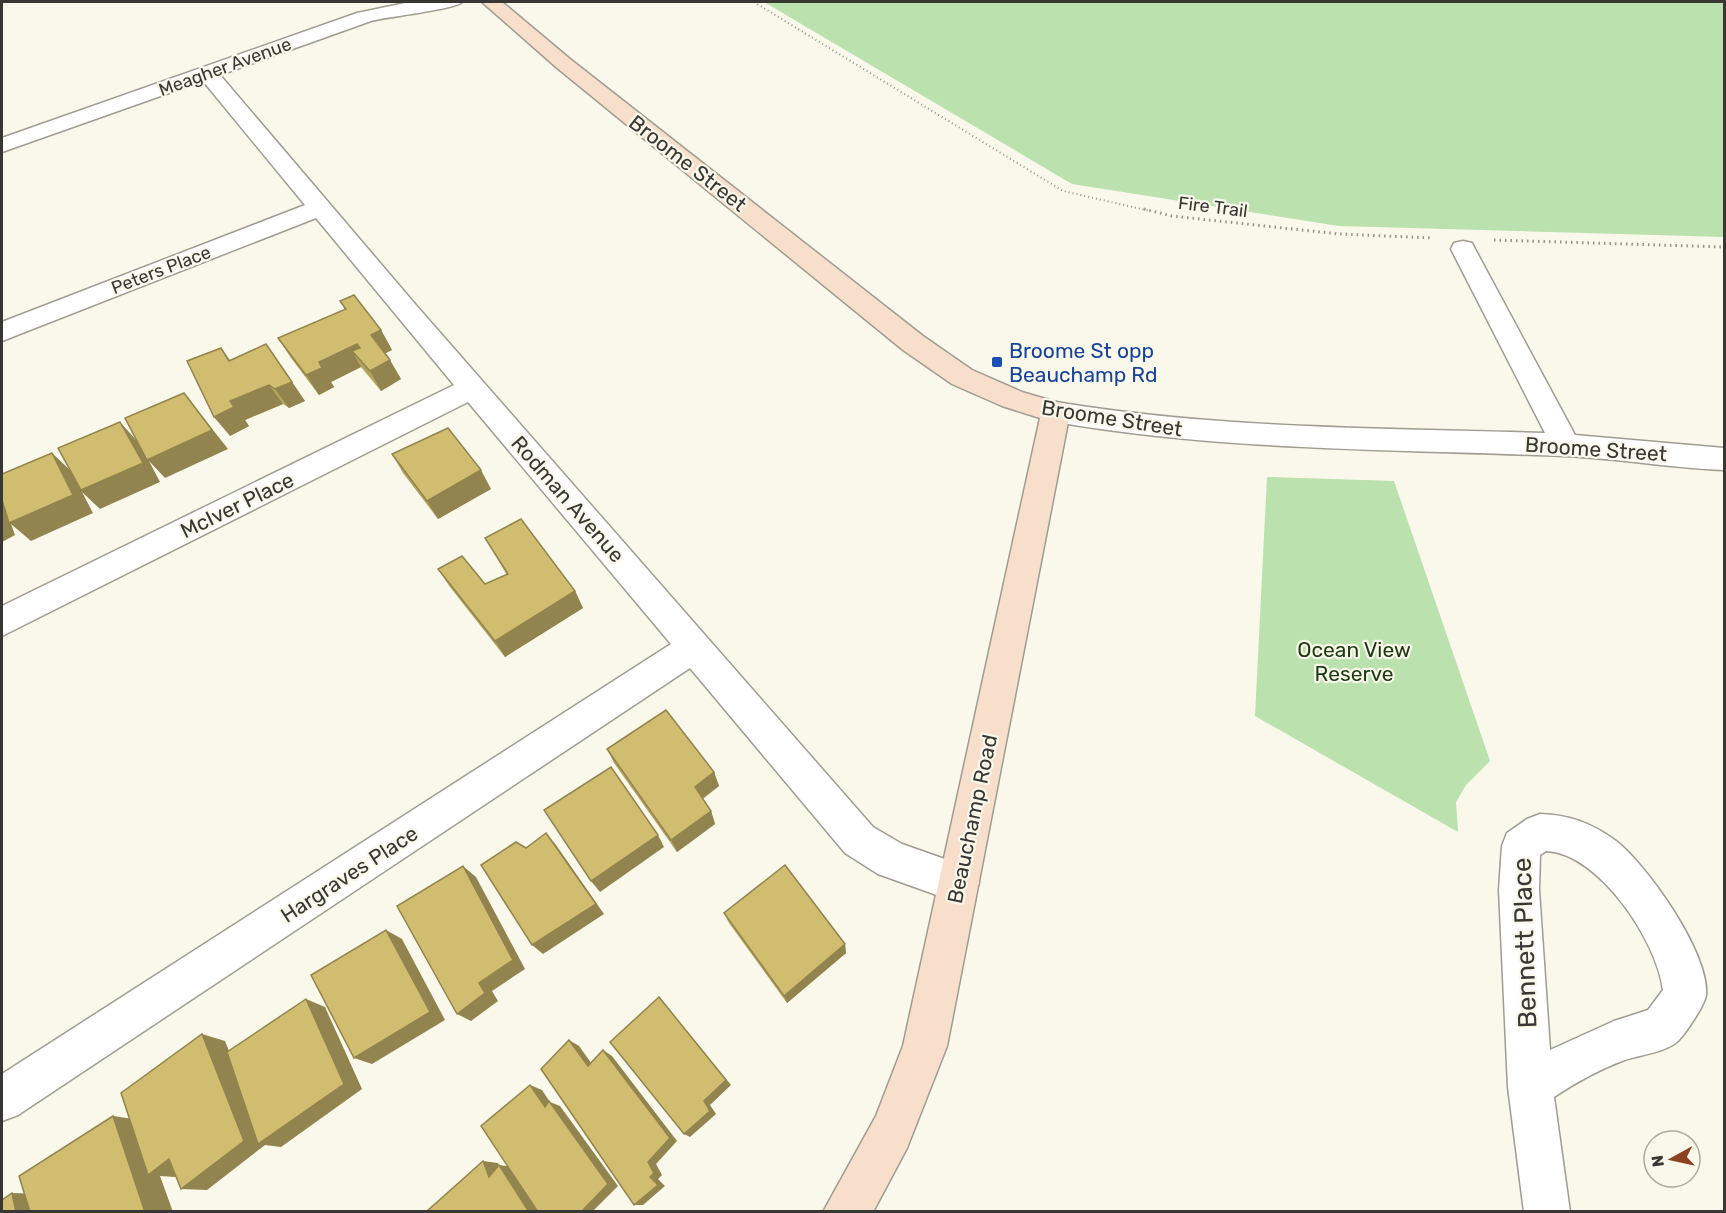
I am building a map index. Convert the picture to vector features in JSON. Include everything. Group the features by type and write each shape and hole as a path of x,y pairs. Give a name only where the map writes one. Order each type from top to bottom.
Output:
{"street":[{"name":"Meagher Avenue","path":"2,145 364,17 396,9 452,2"},
{"name":"Broome Street","path":"491,2 563,63 913,343 962,377 1012,399 1056,412 1133,425 1214,433 1566,445 1725,459"},
{"name":"Rodman Avenue","path":"208,74 472,388 859,840 892,860 959,883"},
{"name":"Peters Place","path":"2,332 320,208"},
{"path":"1463,249 1566,445"},
{"name":"McIver Place","path":"2,621 472,388"},
{"name":"Beauchamp Road","path":"846,1212 875,1167 905,1105 925,1046 1056,412"},
{"name":"Hargraves Place","path":"2,1098 694,647"},
{"name":"Bennett Place","path":"1530,1087 1561,1066 1614,1042 1662,1027 1685,995 1681,967 1667,938 1635,888 1602,854 1566,834 1540,832 1521,846 1519,890 1526,981 1530,1087 1547,1212"}],"path":[{"name":"Fire Trail","path":"754,2 1063,191 1172,216 1339,234 1433,238"},
{"path":"1492,240 1725,247"}],"green space":[{"path":"764,2 1724,2 1724,237 1339,226 1072,184"},
{"name":"Ocean View Reserve","path":"1267,477 1394,481 1490,761 1466,785 1456,802 1458,832 1255,716"}],"building":[{"path":"354,295 381,330 371,335 390,360 370,371 352,351 360,348 357,344 319,362 322,368 306,375 278,338 346,309 340,301"},
{"path":"266,344 292,382 275,389 269,385 230,401 234,407 214,417 187,361 221,348 229,361"},
{"path":"184,393 212,430 147,460 125,418"},
{"path":"120,422 143,463 81,490 58,448"},
{"path":"448,428 481,470 427,501 392,454"},
{"path":"52,453 73,495 9,523 2,500 2,474"},
{"path":"521,519 575,591 495,641 438,569 462,556 485,584 508,574 485,538"},
{"path":"666,710 714,772 695,787 711,811 671,840 607,749"},
{"path":"611,767 658,835 591,881 544,810"},
{"path":"546,833 596,904 532,945 481,865 516,842 526,848"},
{"path":"785,865 845,944 784,996 724,913"},
{"path":"463,866 513,960 479,983 485,993 457,1014 397,906"},
{"path":"386,930 430,1012 354,1058 311,975"},
{"path":"659,997 726,1080 704,1101 710,1111 684,1134 610,1042"},
{"path":"306,999 344,1084 258,1144 227,1052"},
{"path":"202,1034 244,1141 181,1189 169,1159 148,1175 121,1093"},
{"path":"569,1040 588,1066 603,1050 670,1138 648,1162 654,1173 650,1177 658,1185 634,1205 541,1069"},
{"path":"530,1085 545,1107 549,1101 608,1184 581,1212 538,1212 481,1126"},
{"path":"113,1116 145,1212 30,1212 19,1176"},
{"path":"483,1161 489,1177 499,1165 529,1212 426,1212"},
{"path":"12,1193 16,1212 2,1212 2,1200"}],"place":[{"name":"Broome St opp Beauchamp Rd","path":"997,362"}]}
